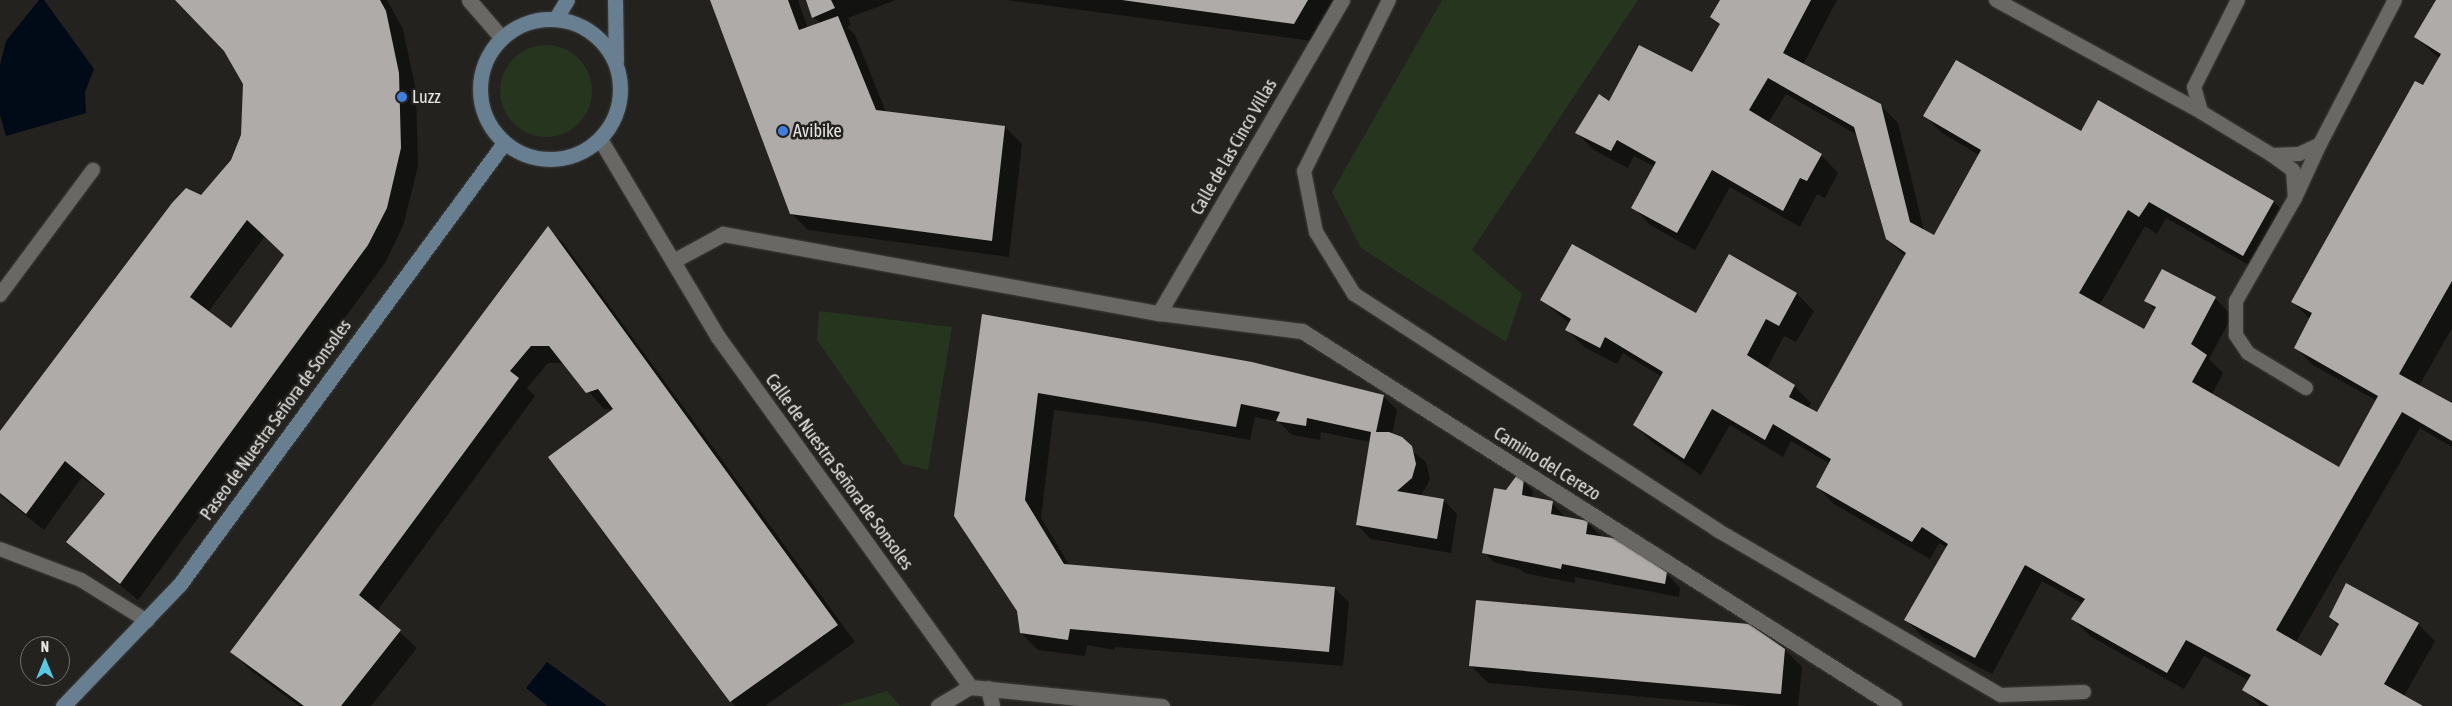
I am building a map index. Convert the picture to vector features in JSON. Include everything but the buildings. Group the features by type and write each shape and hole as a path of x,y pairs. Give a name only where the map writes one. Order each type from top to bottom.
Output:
{"street":[{"path":"469,0 501,37"},
{"path":"556,18 567,0"},
{"path":"614,0 616,65 620,84 619,104 612,123 600,139 583,151 563,158 542,159 522,154 504,143 486,119 479,91 481,71 488,52 501,37 517,26 556,18 593,33 607,47 616,65"},
{"name":"Calle de las Cinco Villas","path":"1159,313 1342,0"},
{"name":"Calle de Nuestra Señora de Sonsoles","path":"600,139 718,337 970,686"},
{"name":"Paseo de Nuestra Señora de Sonsoles","path":"63,706 147,621 180,584 504,143"},
{"path":"673,261 723,234 1159,313"},
{"name":"Camino del Cerezo","path":"1159,313 1302,331 1889,705"},
{"path":"938,706 970,686 1162,706"},
{"path":"988,688 992,706"}],"lane":[{"path":"1389,0 1304,171 1316,232 1354,294 1717,530 2001,694 2084,692"},
{"path":"1996,0 2201,112 2272,155 2292,170 2295,198"},
{"path":"2201,112 2194,87 2238,0"},
{"path":"2306,388 2248,353 2236,335 2236,301 2295,198 2320,144 2395,0"},
{"path":"2272,155 2299,154 2320,144"},
{"path":"0,296 93,170"},
{"path":"0,549 81,580 147,621"}],"green space":[{"path":"1442,0 1638,0 1472,250 1522,294 1506,342 1361,248 1332,192"},
{"path":"546,45 564,48 579,58 589,73 592,91 589,109 579,124 564,134 546,137 528,134 513,124 503,109 500,91 503,73 513,58 528,48"},
{"path":"819,311 952,327 928,470 903,464 817,340"},
{"path":"887,691 900,706 837,706"}],"shaded area":[{"path":"39,0 44,0 94,69 85,92 86,113 6,136 0,115 0,65 6,41"},
{"path":"547,662 606,706 548,706 526,688"}],"place":[{"name":"Luzz","path":"402,97"},
{"name":"Avibike","path":"783,131"}]}
